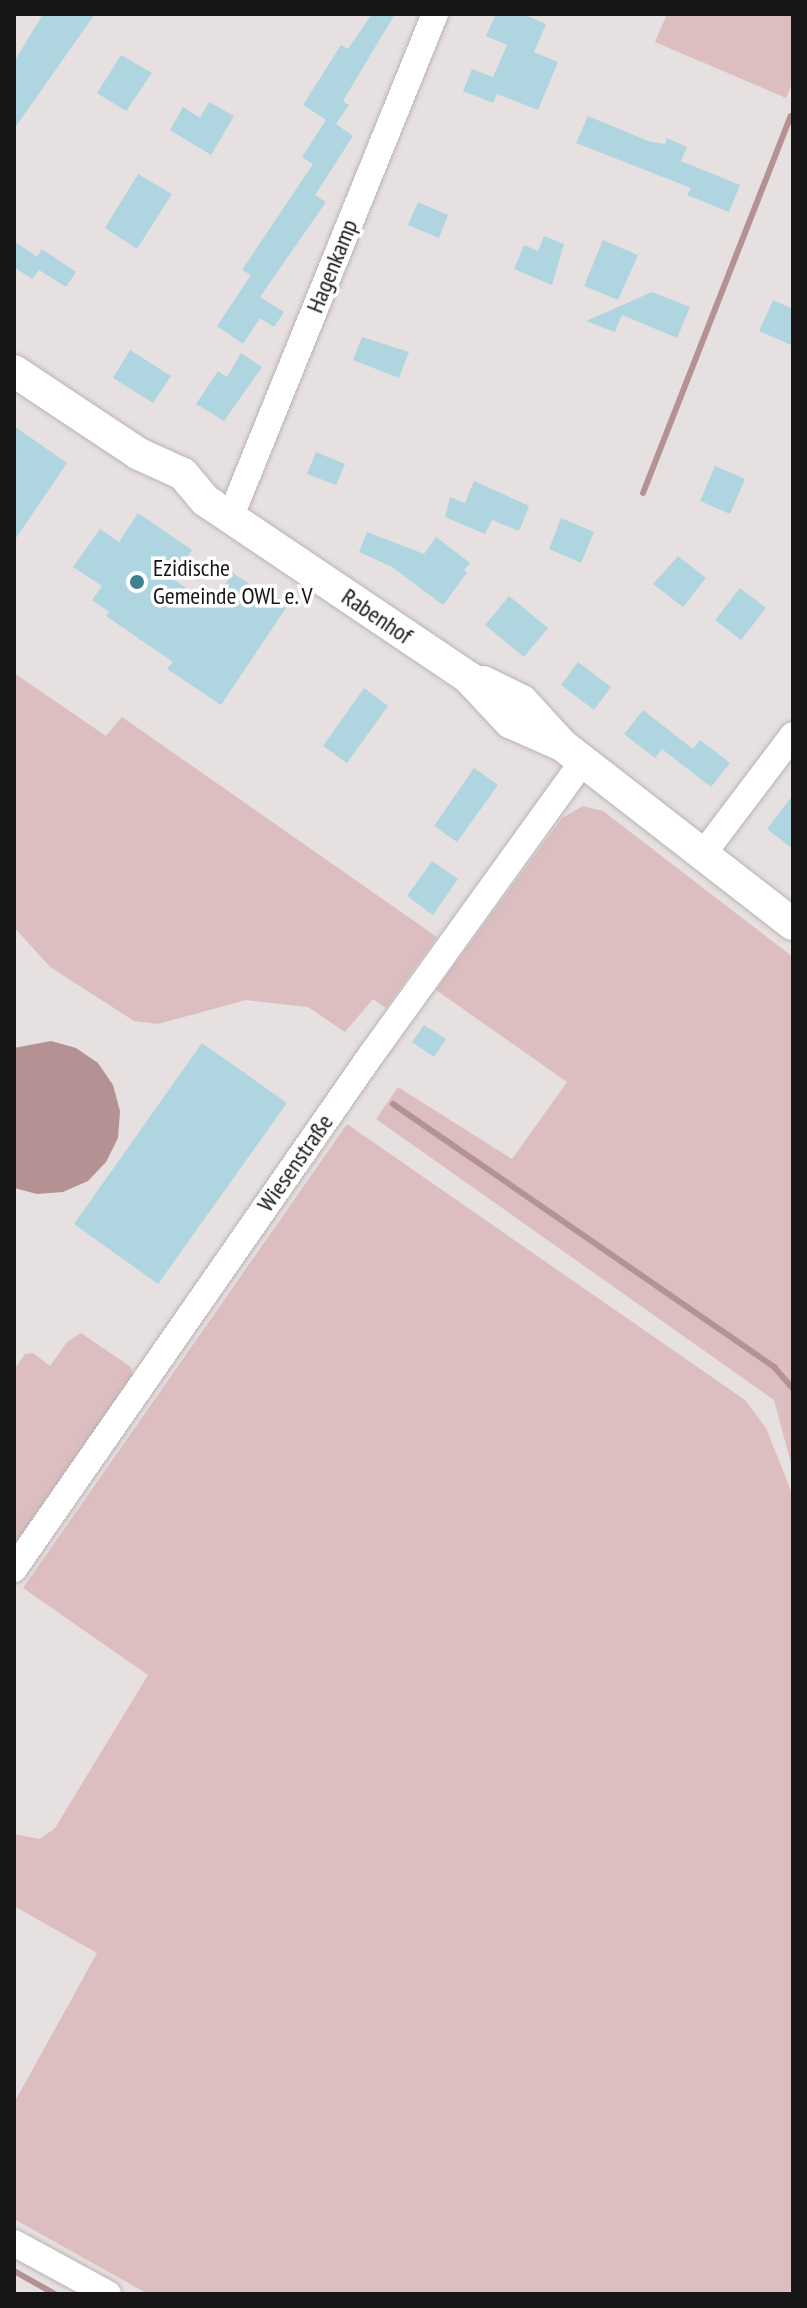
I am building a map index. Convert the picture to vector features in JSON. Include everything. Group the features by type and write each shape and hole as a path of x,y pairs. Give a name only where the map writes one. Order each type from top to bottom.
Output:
{"street":[{"name":"Hagenkamp","path":"218,510 435,14"},
{"name":"Rabenhof","path":"14,371 139,454 183,474 218,510 468,677 522,701 573,753 793,924"},
{"path":"703,854 793,735"},
{"name":"Wiesenstraße","path":"14,1569 362,1066 573,753"},
{"path":"14,2243 108,2294"}],"shaded area":[{"path":"667,14 793,14 793,81 786,98 655,42"},
{"path":"14,673 106,736 122,717 437,937 386,1008 373,999 345,1032 308,1007 246,1000 158,1024 134,1021 50,967 14,927"},
{"path":"583,806 603,811 793,957 793,1471 774,1400 376,1119 398,1087 512,1159 567,1082 436,990 562,818"},
{"path":"51,1041 76,1048 98,1063 113,1085 120,1111 118,1138 106,1162 88,1181 63,1192 37,1194 14,1188 14,1048"},
{"path":"347,1124 745,1400 766,1428 793,1496 793,2294 148,2294 14,2219 14,2103 97,1953 14,1906 14,1834 40,1839 55,1828 148,1675 23,1588"},
{"path":"81,1333 131,1367 133,1380 14,1550 14,1370 25,1354 33,1353 50,1366 67,1342"}],"building":[{"path":"43,14 95,14 14,129 14,62"},
{"path":"372,14 395,14 343,101 349,105 336,124 353,136 315,195 326,202 260,297 284,312 274,327 260,318 243,344 217,326 251,275 242,270 313,164 302,157 326,120 303,105 341,45 348,49"},
{"path":"496,14 523,14 546,24 534,52 558,62 538,110 497,94 493,103 463,91 472,69 493,77 507,45 486,36"},
{"path":"121,55 152,73 126,111 97,93"},
{"path":"209,102 234,116 211,155 170,130 183,107 200,118"},
{"path":"588,116 648,141 665,144 667,138 687,147 681,161 740,185 729,212 687,195 691,188 576,143"},
{"path":"138,174 172,194 137,249 105,228"},
{"path":"418,202 448,215 439,238 408,225"},
{"path":"544,236 564,244 552,285 514,269 524,245 538,251"},
{"path":"603,240 638,255 618,300 584,286"},
{"path":"14,241 37,257 42,249 76,272 66,287 39,270 32,279 14,267"},
{"path":"652,292 690,307 677,338 622,315 615,332 586,321"},
{"path":"773,300 793,309 793,346 759,331"},
{"path":"362,337 409,352 399,378 353,360"},
{"path":"130,350 171,376 153,403 113,378"},
{"path":"241,353 262,367 224,421 196,404 218,371 227,377"},
{"path":"14,426 67,463 14,541"},
{"path":"316,452 345,464 336,485 307,474"},
{"path":"715,466 745,479 730,514 700,501"},
{"path":"474,481 529,506 519,531 492,520 485,534 445,517 450,497 465,503"},
{"path":"138,513 192,550 173,579 211,605 233,573 286,608 221,705 167,669 173,662 106,616 109,612 92,600 102,586 73,567 100,529 119,542"},
{"path":"561,518 594,532 581,563 549,549"},
{"path":"367,532 424,554 436,537 470,563 464,570 467,573 443,605 392,567 359,552"},
{"path":"678,556 706,578 683,607 653,584"},
{"path":"740,588 766,608 741,640 715,620"},
{"path":"509,596 548,628 524,657 485,625"},
{"path":"578,662 611,687 594,710 561,685"},
{"path":"364,688 388,706 347,763 323,746"},
{"path":"643,710 693,749 700,740 730,763 711,787 662,749 655,758 624,734"},
{"path":"474,768 498,785 457,842 434,826"},
{"path":"793,795 793,849 767,829"},
{"path":"432,861 458,879 433,915 407,896"},
{"path":"424,1025 446,1039 434,1057 412,1042"},
{"path":"202,1043 287,1103 158,1284 74,1224"}],"waterway":[{"path":"643,493 791,116"},
{"path":"393,1104 775,1368 793,1389"},
{"path":"14,2271 55,2294"}],"place":[{"name":"Ezidische Gemeinde OWL e. V","path":"137,582"}]}
